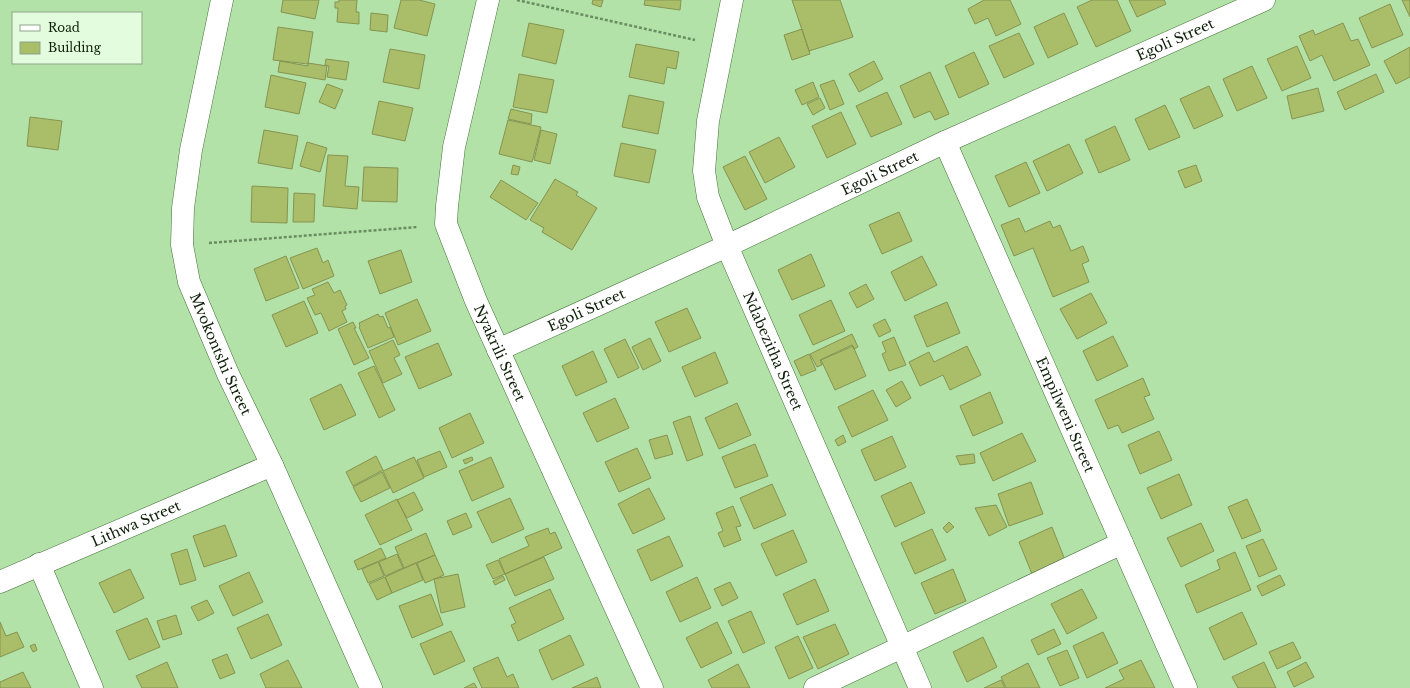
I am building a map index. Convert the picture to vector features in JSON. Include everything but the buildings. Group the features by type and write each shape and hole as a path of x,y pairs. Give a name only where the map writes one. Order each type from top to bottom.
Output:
{"street":[{"name":"Mvokontshi Street","path":"222,0 191,150 183,208 182,245 189,282 228,374 272,465 371,688"},
{"name":"Nyakrili Street","path":"488,0 454,147 446,206 446,224 476,301 652,688"},
{"name":"Ndabezitha Street","path":"732,0 708,121 704,172 708,197 727,246 920,688"},
{"name":"Egoli Street","path":"498,350 727,246 945,142 1264,0"},
{"name":"Empilweni Street","path":"945,142 1186,688"},
{"name":"Lithwa Street","path":"0,582 272,465"},
{"path":"816,688 1122,543"},
{"path":"39,564 92,688"}],"path":[{"path":"517,0 723,46"},
{"path":"182,245 446,224"}]}
